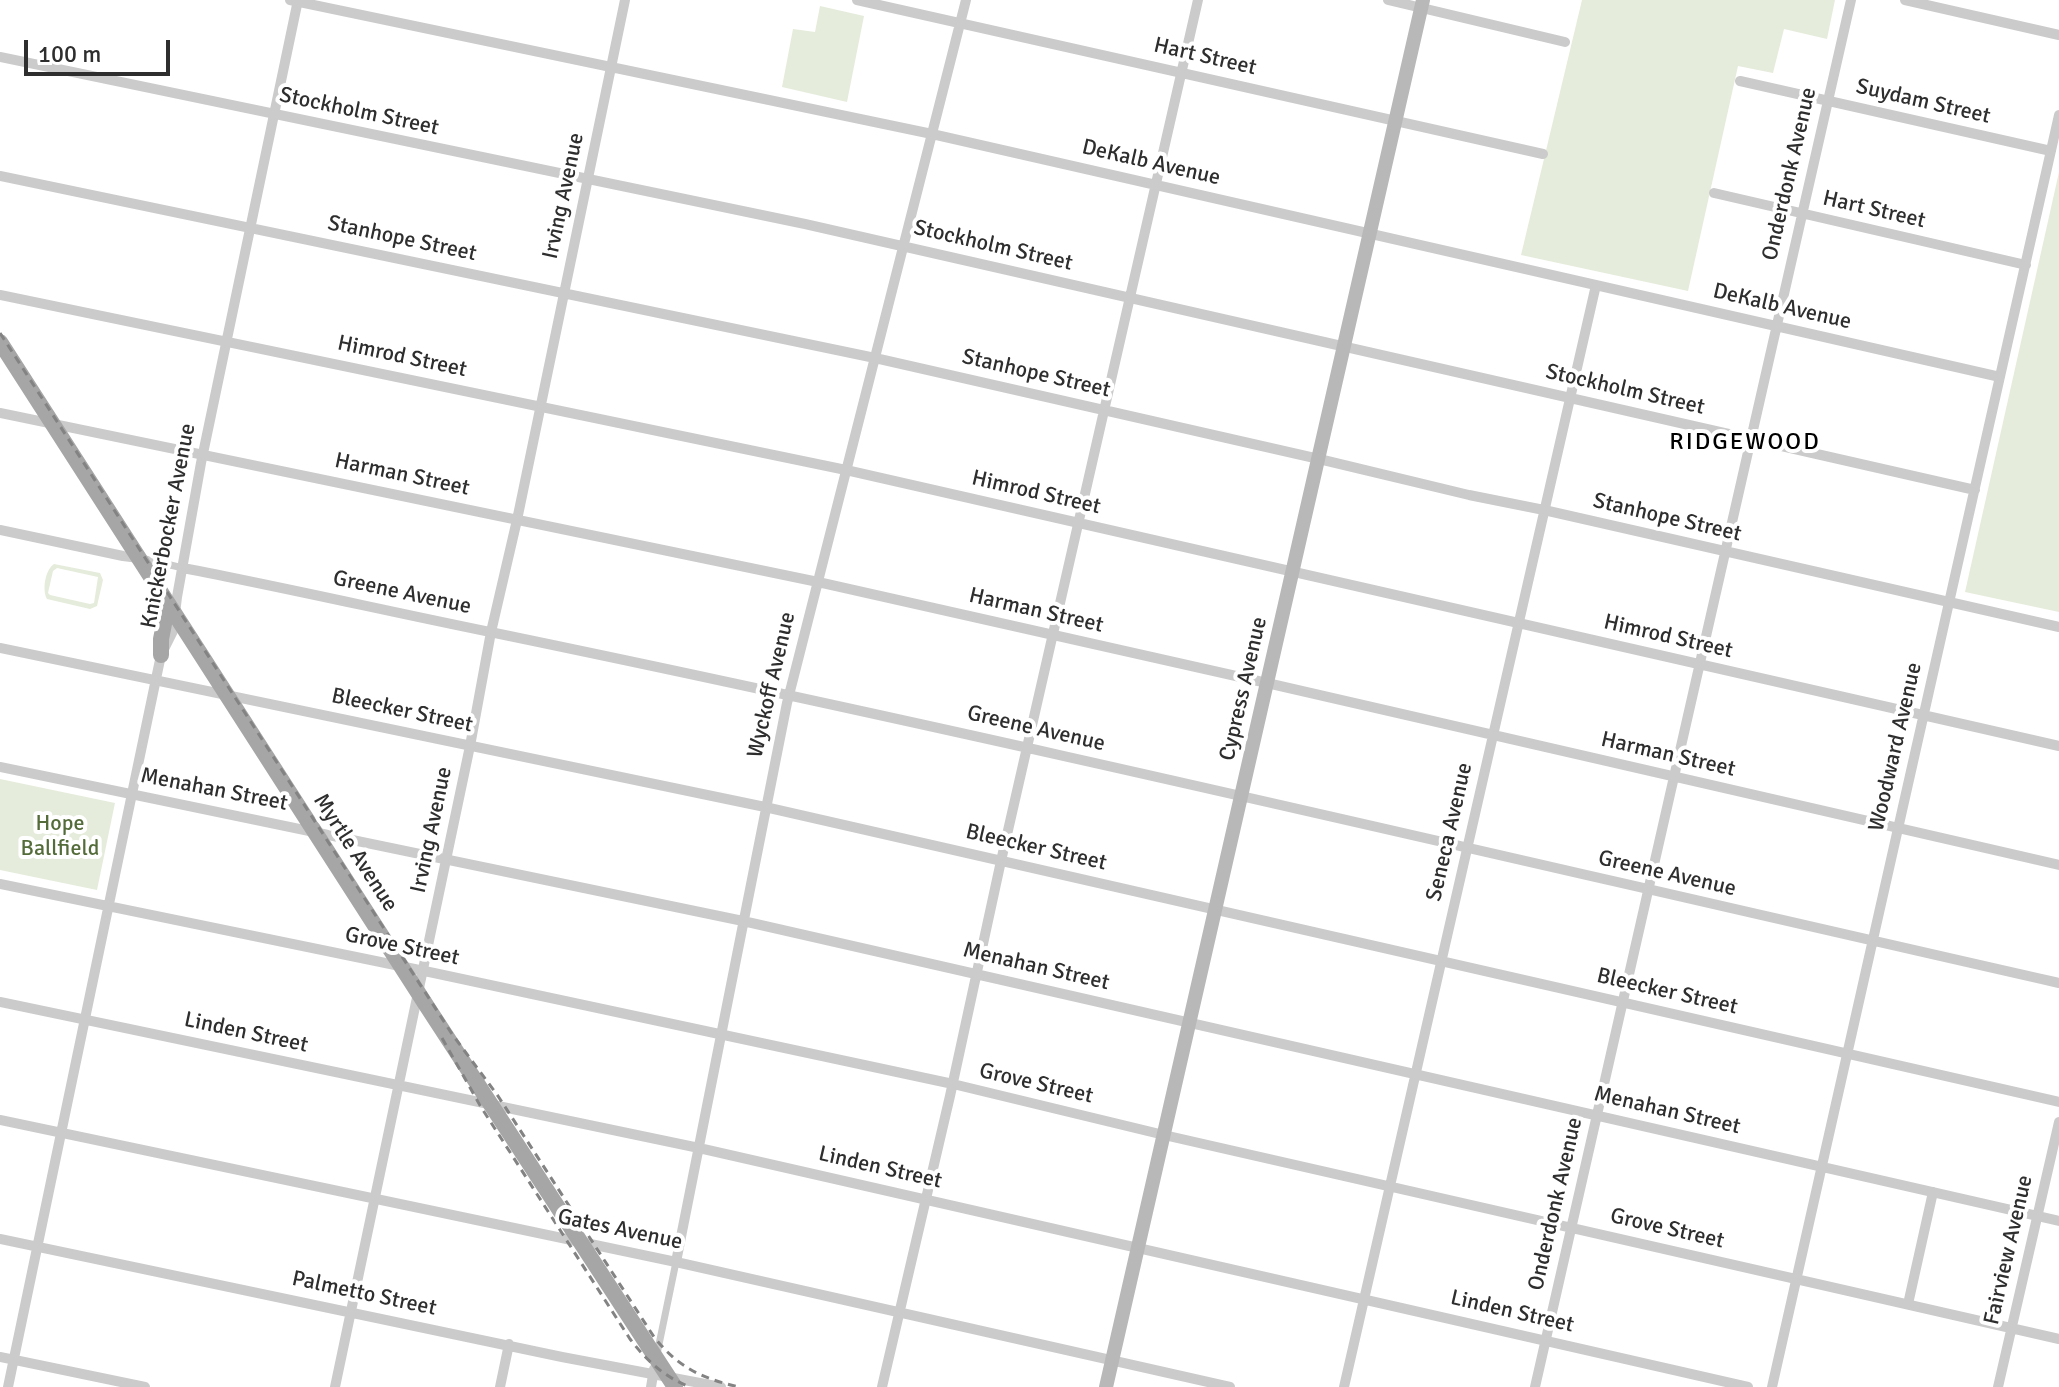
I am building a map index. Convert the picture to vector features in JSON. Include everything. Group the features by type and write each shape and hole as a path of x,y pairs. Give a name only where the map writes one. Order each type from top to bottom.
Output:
{"main road":[{"name":"Cypress Avenue","path":"1106,1387 1422,4"},
{"name":"Myrtle Avenue","path":"0,342 663,1374"},
{"path":"161,655 161,639 172,610"}],"street":[{"name":"DeKalb Avenue","path":"295,0 932,134 2000,377"},
{"name":"Knickerbocker Avenue","path":"172,610 183,568 203,454 295,0"},
{"name":"Irving Avenue","path":"335,1387 625,0"},
{"name":"Hart Street","path":"857,0 1543,154"},
{"name":"Wyckoff Avenue","path":"651,1387 663,1374 676,1262 789,694 966,0"},
{"path":"882,1387 1198,0"},
{"path":"1388,0 1422,4 1565,42"},
{"name":"Onderdonk Avenue","path":"1535,1387 1851,0"},
{"path":"1905,0 2059,35"},
{"name":"Stockholm Street","path":"0,57 904,246 1975,490"},
{"name":"Suydam Street","path":"1740,81 2051,151"},
{"name":"Woodward Avenue","path":"1772,1387 2059,115"},
{"name":"Stanhope Street","path":"0,176 875,358 2059,627"},
{"name":"Hart Street","path":"1714,193 2026,265"},
{"name":"Seneca Avenue","path":"1344,1387 1596,285"},
{"name":"Himrod Street","path":"0,295 846,470 2059,746"},
{"name":"Harman Street","path":"0,413 818,582 2059,865"},
{"name":"Greene Avenue","path":"0,530 789,694 2059,983"},
{"name":"Bleecker Street","path":"0,648 765,807 2059,1102"},
{"name":"Knickerbocker Avenue","path":"8,1387 161,655"},
{"name":"Menahan Street","path":"0,767 743,921 2059,1221"},
{"name":"Grove Street","path":"0,884 953,1084 2059,1339"},
{"name":"Linden Street","path":"0,1002 699,1148 1748,1387"},
{"name":"Gates Avenue","path":"0,1120 676,1262 1230,1387"},
{"name":"Fairview Avenue","path":"1998,1387 2059,1122"},
{"path":"1908,1304 1933,1192"},
{"name":"Palmetto Street","path":"0,1239 562,1357 721,1387"},
{"path":"500,1387 509,1344"},
{"path":"0,1357 145,1387"}],"green space":[{"path":"1582,0 1835,0 1827,39 1784,29 1773,73 1738,66 1688,291 1521,255"},
{"path":"820,6 864,16 847,102 782,87 793,29 815,32"},
{"path":"2059,172 2059,612 1965,592"},
{"path":"54,564 100,573 103,580 97,606 90,609 47,599 45,580","holes":["57,568 98,577 94,603 48,593 53,571"]},
{"name":"Hope Ballfield","path":"0,779 115,803 97,890 0,870"}],"railway":[{"path":"0,333 452,1034 498,1096 654,1337 672,1357 692,1370 739,1387"},
{"path":"442,1038 481,1107 630,1339 656,1367 690,1387"}],"district":[{"name":"RIDGEWOOD","path":"1745,443"}]}
